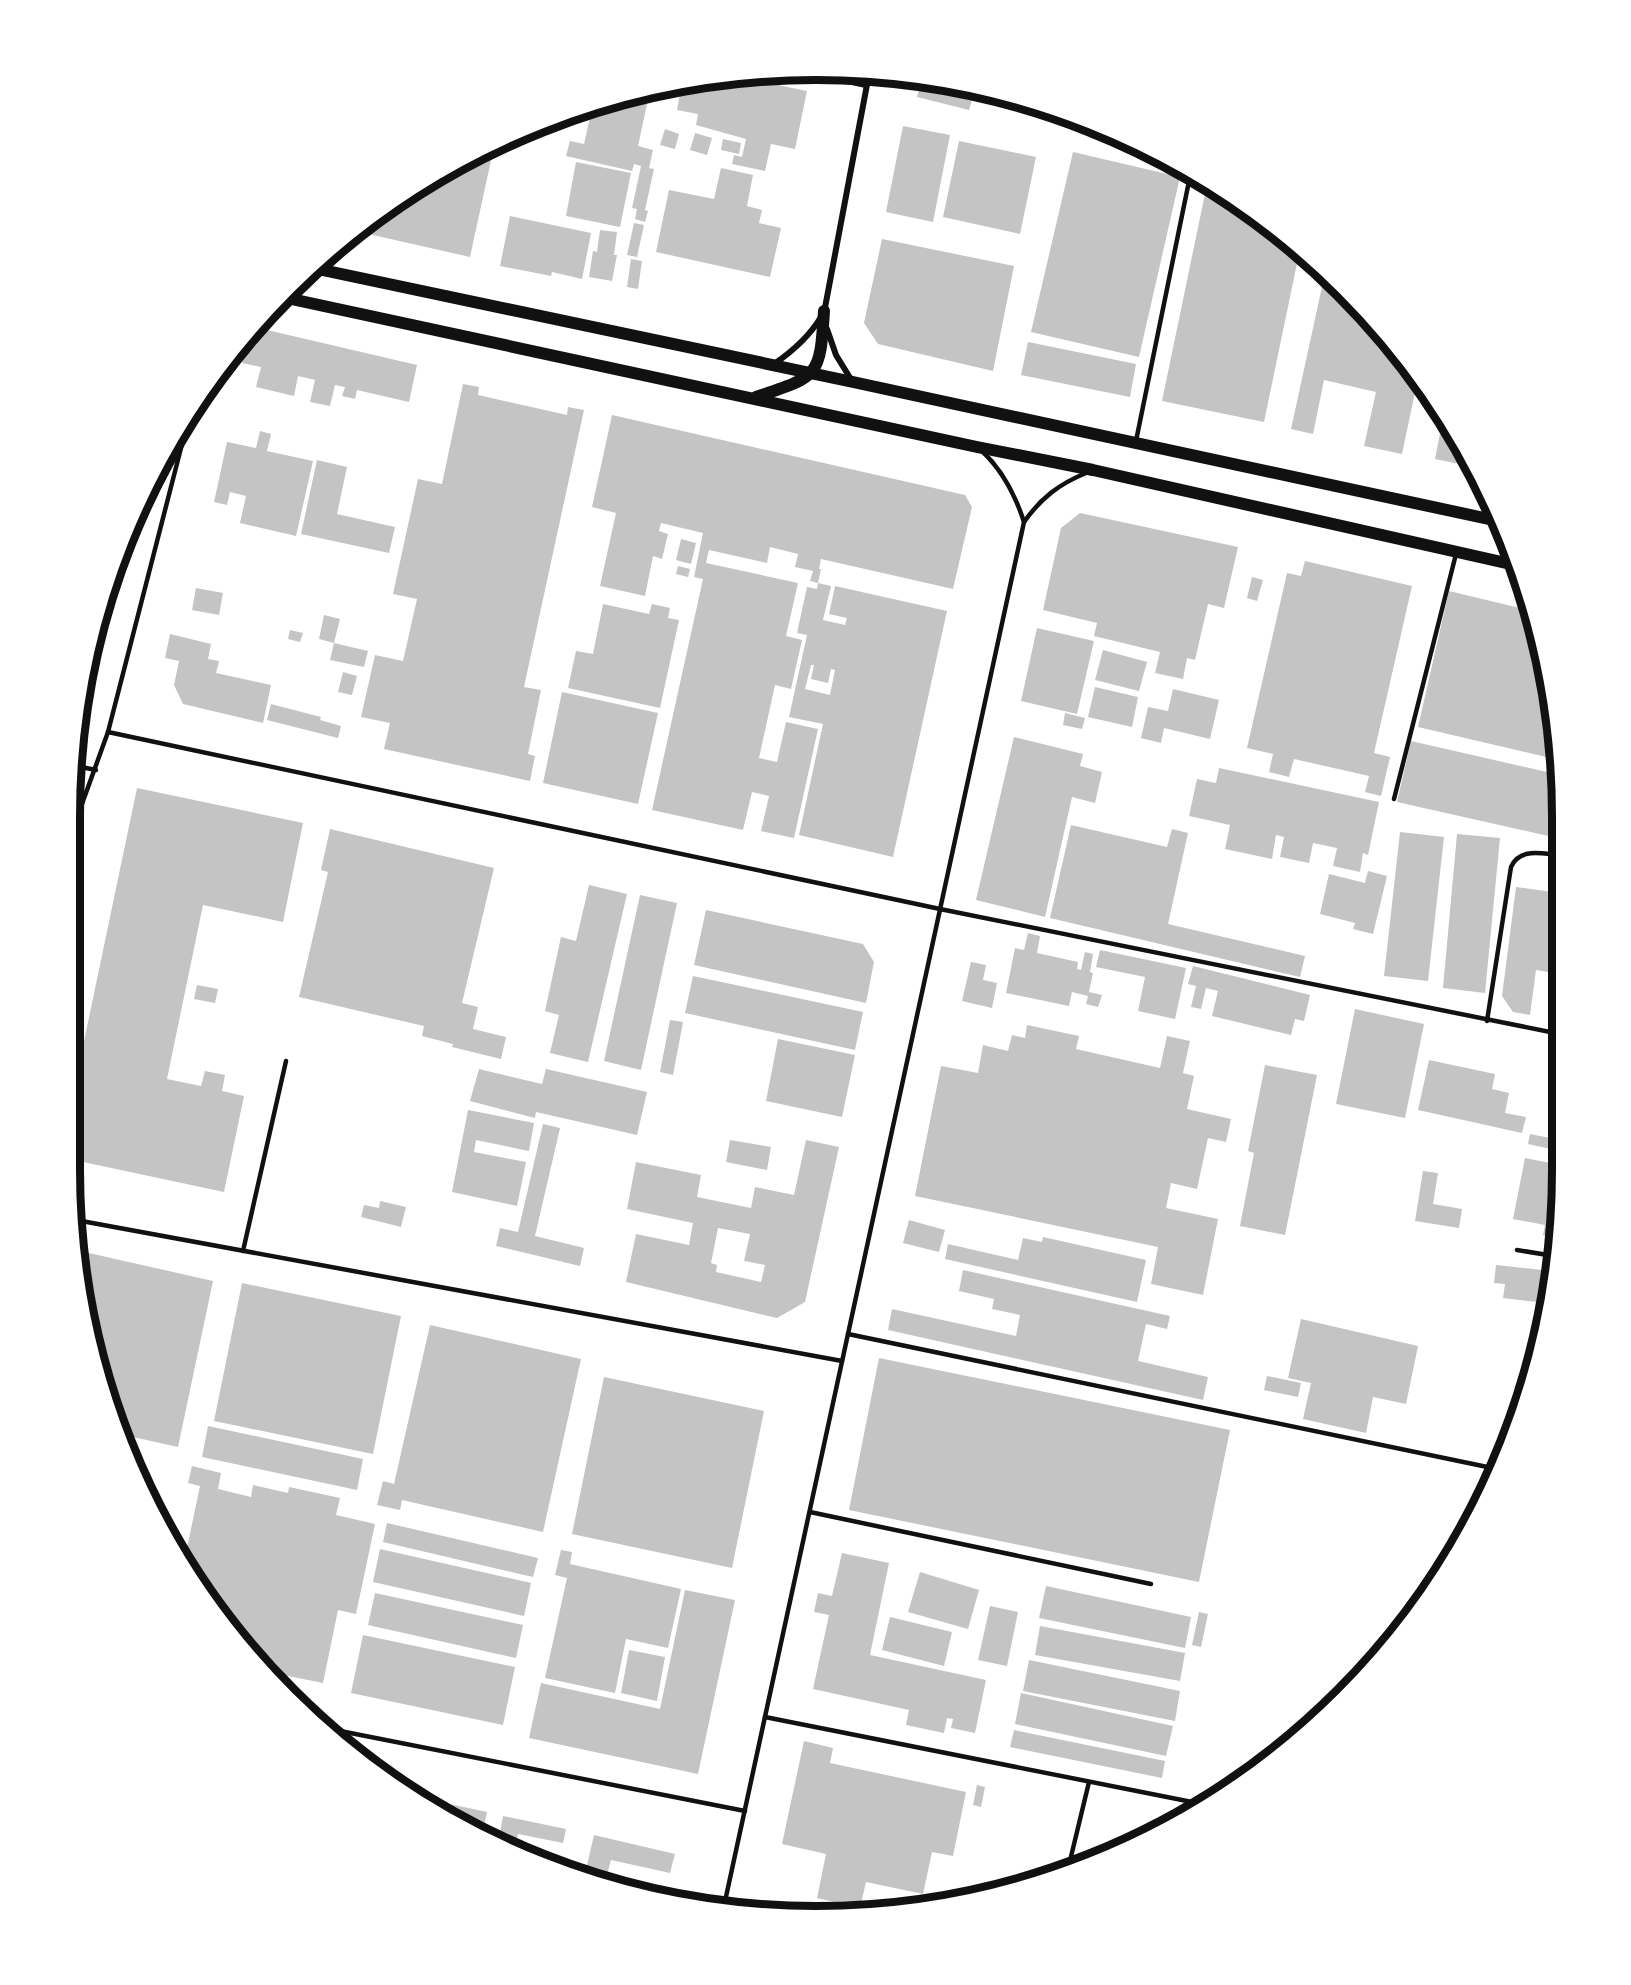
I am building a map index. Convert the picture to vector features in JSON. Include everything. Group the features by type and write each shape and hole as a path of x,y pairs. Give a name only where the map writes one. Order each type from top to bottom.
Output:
{"main road":[{"path":"322,270 1489,519"},
{"path":"291,299 1094,470 1506,563"},
{"path":"755,398 792,385 811,373 821,352 824,311"}],"street":[{"path":"853,382 830,341 824,311 868,81"},
{"path":"771,365 807,337 824,311"}],"lane":[{"path":"842,81 867,86"},
{"path":"1135,444 1188,186"},
{"path":"80,811 108,732 183,439"},
{"path":"978,447 1003,475 1024,522"},
{"path":"725,1900 1024,522 1038,503 1056,487 1094,470"},
{"path":"1394,799 1457,552"},
{"path":"108,732 940,909 1552,1033"},
{"path":"81,767 96,770"},
{"path":"1487,1021 1511,867 1514,861 1526,853 1552,855"},
{"path":"243,1251 285,1061"},
{"path":"81,1221 842,1361"},
{"path":"1517,1250 1546,1255"},
{"path":"848,1334 1488,1467"},
{"path":"810,1512 1151,1584"},
{"path":"765,1717 1191,1802"},
{"path":"340,1731 745,1811"},
{"path":"1070,1859 1089,1782"}],"building":[{"path":"762,82 807,91 795,149 771,144 765,171 732,164 734,155 742,157 746,139 696,125 698,114 677,110 680,93 719,86"},
{"path":"920,87 973,97 969,110 917,97"},
{"path":"648,100 638,146 653,150 649,168 654,169 645,210 648,211 645,222 635,219 637,209 632,208 641,166 634,164 632,171 566,156 570,141 584,144 591,115"},
{"path":"903,126 950,135 933,222 886,212"},
{"path":"665,129 679,134 675,149 660,145"},
{"path":"695,133 712,138 707,155 690,150"},
{"path":"723,139 741,143 739,154 721,150"},
{"path":"959,141 1036,157 1020,234 943,217"},
{"path":"1073,152 1180,177 1139,357 1031,332"},
{"path":"492,154 470,257 365,233 448,178"},
{"path":"576,162 631,173 620,227 566,216"},
{"path":"721,168 753,175 747,206 762,210 759,223 781,228 770,277 656,252 669,190 714,199"},
{"path":"1205,192 1264,232 1298,259 1264,422 1162,401"},
{"path":"510,216 591,233 582,279 552,272 551,276 500,266"},
{"path":"634,223 644,225 637,257 627,255"},
{"path":"600,230 617,232 614,255 617,255 612,281 589,277 593,251 597,252"},
{"path":"882,239 1014,266 993,371 878,344 864,323"},
{"path":"631,259 642,261 638,289 627,287"},
{"path":"1323,283 1369,330 1415,390 1402,454 1364,446 1376,392 1324,380 1313,434 1291,429"},
{"path":"267,330 417,365 409,402 357,390 355,399 342,396 345,387 335,385 330,406 310,402 315,380 298,376 294,396 256,387 261,367 242,363 244,352 259,334"},
{"path":"1028,342 1136,364 1130,397 1021,375"},
{"path":"463,384 479,387 478,395 567,415 568,407 584,410 524,687 541,690 528,754 535,756 530,781 384,749 390,723 361,717 375,655 403,661 417,599 393,594 418,479 442,484"},
{"path":"612,415 965,495 972,507 953,589 821,559 818,583 810,581 813,571 795,567 798,554 770,547 767,563 709,550 706,563 798,583 786,636 802,640 791,689 775,685 759,758 777,762 786,722 818,729 794,838 761,831 769,796 752,792 743,830 652,810 703,579 694,577 703,533 661,523 659,531 668,534 662,559 653,556 645,596 600,586 616,513 592,507"},
{"path":"1441,429 1462,465 1435,459"},
{"path":"260,431 271,434 267,451 313,461 296,536 240,523 246,496 230,492 227,505 214,502 227,442 256,448"},
{"path":"317,460 347,467 337,514 395,527 389,553 301,534"},
{"path":"1080,513 1238,547 1224,608 1208,604 1195,660 1187,658 1183,679 1155,673 1160,652 1094,636 1097,623 1043,610 1061,528"},
{"path":"681,539 696,543 691,564 676,560"},
{"path":"1305,561 1412,586 1374,753 1390,757 1381,796 1365,792 1369,776 1294,759 1289,777 1269,772 1273,754 1247,748 1287,573 1301,576"},
{"path":"678,566 690,569 688,577 676,574"},
{"path":"1252,577 1263,580 1257,601 1247,598"},
{"path":"818,583 831,586 823,620 845,625 847,618 829,614 835,586 947,611 893,857 799,835 823,724 789,717 807,635 797,633 807,587 817,589","holes":["811,665 814,665 811,679 828,683 831,669 835,670 830,695 805,689"]},
{"path":"196,588 223,593 219,615 192,610"},
{"path":"1449,591 1521,608 1537,672 1549,758 1418,727"},
{"path":"603,604 649,614 652,604 670,608 668,618 679,620 660,708 568,688 576,651 593,654"},
{"path":"324,615 340,619 334,643 319,639"},
{"path":"1037,628 1094,641 1077,714 1021,701"},
{"path":"290,630 303,633 300,642 288,639"},
{"path":"170,634 211,644 208,659 219,661 216,673 271,685 263,723 183,704 174,685 179,661 165,658"},
{"path":"334,643 368,651 364,667 330,660"},
{"path":"1103,650 1147,662 1139,691 1095,680"},
{"path":"343,672 357,676 352,695 338,692"},
{"path":"1095,687 1138,697 1132,727 1088,717"},
{"path":"1173,689 1219,700 1210,739 1164,728 1161,743 1141,738 1148,707 1168,711"},
{"path":"562,692 658,713 638,804 543,783"},
{"path":"271,704 321,717 320,720 341,726 338,738 267,720"},
{"path":"1065,713 1085,718 1082,729 1063,725"},
{"path":"1014,737 1083,754 1080,766 1102,772 1095,803 1072,797 1045,917 976,900"},
{"path":"1411,741 1550,773 1552,837 1397,802"},
{"path":"1219,768 1379,802 1368,855 1363,853 1360,872 1333,866 1337,848 1313,843 1309,863 1280,857 1284,837 1276,835 1272,859 1225,849 1230,825 1189,816 1197,779 1216,783"},
{"path":"137,788 303,823 283,922 203,905 167,1079 201,1086 205,1071 225,1075 222,1091 244,1096 224,1192 80,1161 80,1060"},
{"path":"1071,825 1167,847 1172,829 1188,833 1168,924 1305,956 1300,977 1050,918"},
{"path":"330,829 494,868 462,1003 478,1007 473,1029 506,1037 501,1059 452,1047 453,1044 422,1036 424,1026 299,997 328,872 321,870"},
{"path":"1400,832 1444,837 1428,981 1384,976"},
{"path":"1457,834 1500,838 1485,993 1443,988"},
{"path":"1368,871 1387,876 1373,934 1353,929 1355,923 1320,914 1329,874 1365,883"},
{"path":"589,885 627,894 588,1062 550,1053 559,1015 545,1011 561,937 576,941"},
{"path":"1516,887 1552,892 1552,973 1536,970 1530,1015 1513,1012 1502,996"},
{"path":"640,895 677,903 641,1070 604,1061"},
{"path":"706,910 863,944 874,962 866,1003 694,965"},
{"path":"1028,933 1040,936 1037,953 1078,962 1077,969 1081,970 1085,952 1093,954 1090,972 1093,973 1089,992 1102,995 1098,1007 1086,1004 1088,996 1072,992 1069,1006 1006,993 1015,948 1024,950"},
{"path":"1100,950 1186,968 1175,1019 1138,1011 1145,977 1096,967"},
{"path":"971,962 986,965 983,980 997,983 992,1008 962,1001"},
{"path":"1193,966 1310,995 1304,1021 1295,1019 1291,1035 1212,1016 1218,991 1206,988 1201,1009 1191,1007 1196,986 1188,984"},
{"path":"693,976 863,1012 855,1050 685,1013"},
{"path":"197,985 218,989 215,1003 194,999"},
{"path":"1355,1009 1424,1024 1405,1118 1336,1104"},
{"path":"670,1020 683,1022 673,1075 660,1072"},
{"path":"1027,1025 1079,1036 1076,1049 1160,1068 1167,1036 1190,1041 1183,1073 1194,1076 1187,1109 1231,1119 1226,1142 1208,1138 1197,1189 1171,1183 1166,1208 1218,1219 1203,1295 1151,1284 1158,1247 915,1196 941,1066 978,1073 983,1045 1008,1051 1012,1035 1025,1038"},
{"path":"778,1039 855,1055 842,1117 766,1101"},
{"path":"1429,1060 1495,1074 1492,1089 1509,1093 1505,1113 1526,1117 1522,1133 1418,1110"},
{"path":"1265,1065 1317,1075 1285,1235 1240,1226 1254,1153 1248,1151"},
{"path":"479,1069 542,1084 546,1069 647,1092 637,1135 536,1112 535,1118 470,1101"},
{"path":"468,1110 534,1123 529,1151 476,1140 474,1152 526,1162 517,1206 452,1192"},
{"path":"543,1124 560,1128 535,1236 584,1248 580,1266 496,1246 500,1228 518,1232"},
{"path":"1530,1134 1552,1138 1552,1149 1528,1144"},
{"path":"730,1140 771,1147 767,1170 726,1162"},
{"path":"806,1140 839,1147 805,1302 777,1318 626,1282 636,1234 689,1245 693,1223 627,1209 636,1162 701,1175 697,1197 751,1208 755,1187 794,1195","holes":["718,1228 750,1234 744,1261 765,1265 761,1282 716,1272 717,1265 711,1263"]},
{"path":"1525,1158 1552,1163 1548,1236 1543,1235 1545,1225 1513,1219"},
{"path":"1423,1171 1438,1173 1433,1204 1462,1209 1459,1228 1415,1221"},
{"path":"380,1201 406,1207 401,1227 361,1217 364,1205 379,1208"},
{"path":"909,1220 945,1230 939,1252 903,1243"},
{"path":"1043,1237 1146,1260 1137,1302 945,1259 948,1244 1018,1260 1023,1238 1042,1242"},
{"path":"85,1252 213,1281 178,1447 131,1436 105,1360 94,1313"},
{"path":"1496,1265 1544,1270 1539,1302 1503,1298 1505,1284 1494,1283"},
{"path":"963,1270 1170,1316 1167,1329 1146,1324 1138,1361 1208,1377 1203,1400 888,1330 892,1309 1016,1336 1020,1315 992,1309 994,1299 959,1291"},
{"path":"242,1283 401,1316 373,1454 214,1421"},
{"path":"1301,1319 1418,1346 1406,1404 1373,1397 1366,1433 1303,1419 1311,1383 1288,1378"},
{"path":"430,1325 581,1359 543,1532 402,1500 400,1510 377,1505 383,1481 394,1484"},
{"path":"879,1358 1230,1430 1199,1582 849,1510"},
{"path":"1267,1376 1301,1383 1298,1397 1264,1390"},
{"path":"604,1377 764,1411 732,1568 572,1534"},
{"path":"208,1426 363,1459 357,1490 202,1457"},
{"path":"192,1466 221,1473 218,1489 251,1497 253,1485 288,1493 289,1487 340,1498 336,1515 375,1524 356,1614 338,1610 323,1683 280,1674 232,1618 204,1578 186,1551 200,1486 188,1483"},
{"path":"387,1523 538,1558 533,1577 383,1542"},
{"path":"380,1549 531,1583 524,1616 373,1582"},
{"path":"561,1550 572,1552 570,1564 681,1589 668,1648 626,1639 615,1693 545,1678 567,1578 555,1575"},
{"path":"842,1553 889,1563 870,1655 986,1680 975,1733 951,1728 953,1719 947,1718 944,1733 906,1725 909,1710 813,1689 829,1615 814,1612 818,1593 832,1596"},
{"path":"920,1572 979,1590 968,1629 908,1612"},
{"path":"1046,1586 1191,1617 1185,1648 1039,1618"},
{"path":"685,1590 735,1600 698,1774 529,1738 541,1683 660,1709"},
{"path":"375,1593 523,1625 516,1658 368,1625"},
{"path":"990,1606 1018,1612 1007,1666 978,1660"},
{"path":"1199,1612 1208,1614 1201,1647 1192,1645"},
{"path":"890,1617 952,1632 944,1666 882,1650"},
{"path":"1040,1626 1185,1653 1180,1681 1035,1655"},
{"path":"363,1635 515,1667 503,1725 351,1693"},
{"path":"629,1650 665,1657 657,1701 621,1693"},
{"path":"1029,1660 1180,1691 1175,1721 1023,1691"},
{"path":"1021,1693 1173,1726 1166,1756 1015,1724"},
{"path":"1014,1730 1165,1761 1162,1778 1010,1747"},
{"path":"804,1741 833,1748 830,1763 966,1792 953,1856 932,1852 923,1894 866,1882 861,1904 846,1905 817,1898 826,1854 782,1844"},
{"path":"977,1785 985,1787 981,1807 973,1805"},
{"path":"439,1802 487,1812 484,1827"},
{"path":"503,1816 566,1829 563,1843 518,1834 516,1841 500,1834"},
{"path":"594,1835 675,1854 670,1873 611,1860 607,1875 586,1868"}]}
